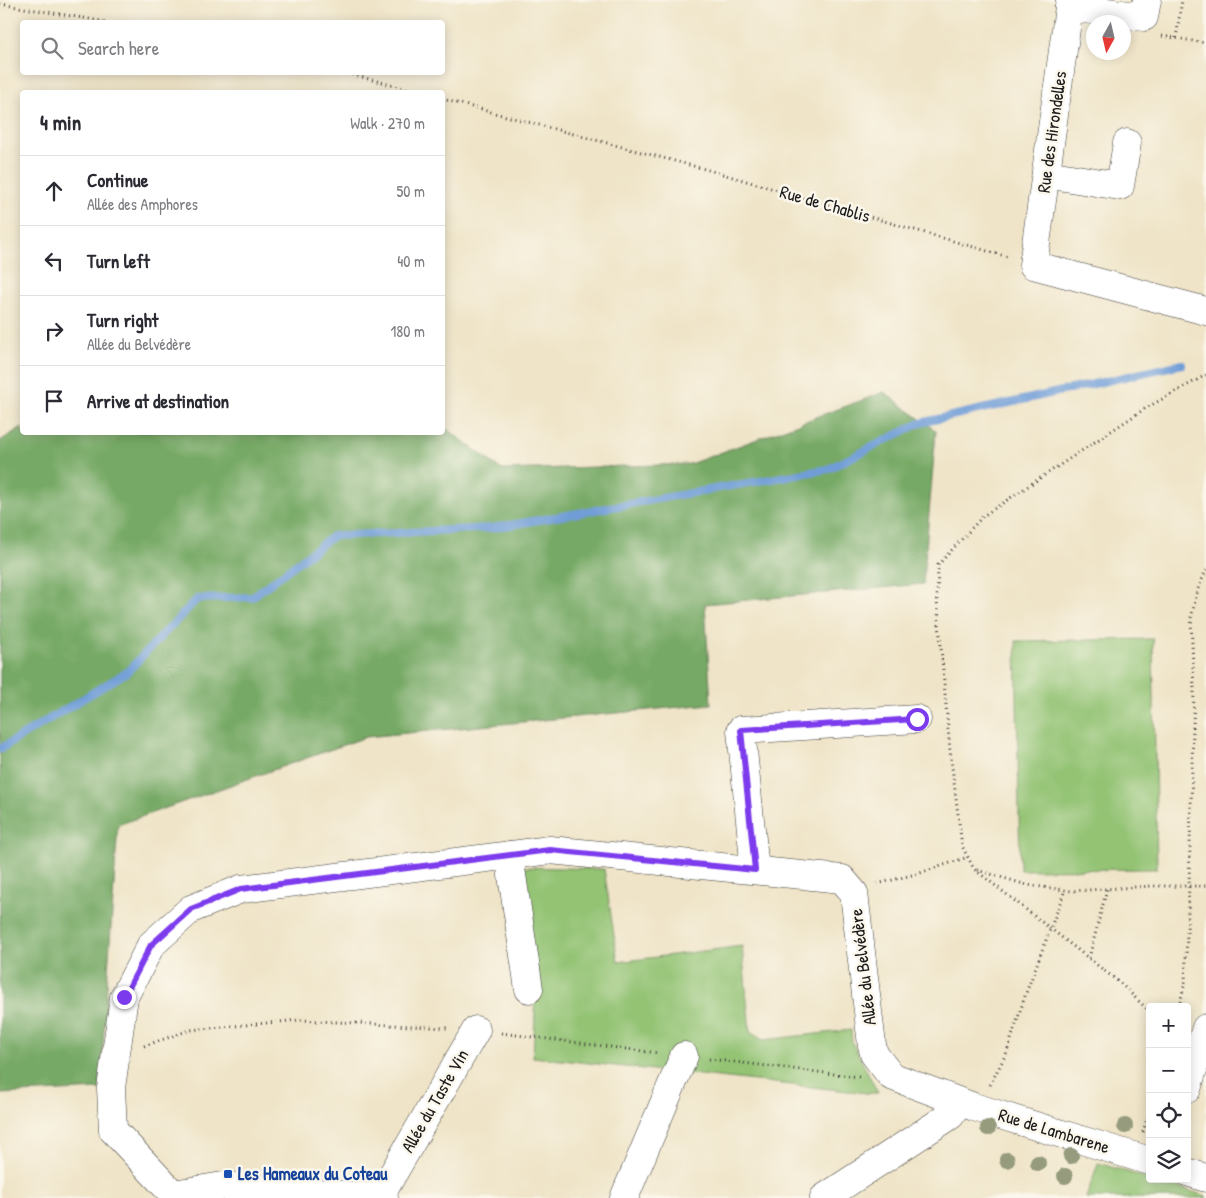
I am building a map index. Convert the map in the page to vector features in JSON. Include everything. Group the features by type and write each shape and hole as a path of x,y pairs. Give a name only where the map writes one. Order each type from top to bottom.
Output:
{"street":[{"path":"1069,3 1144,17 1147,0"},
{"name":"Rue des Hirondelles","path":"1033,265 1069,3"},
{"path":"1046,174 1120,186 1127,143"},
{"path":"1033,265 1206,311"},
{"path":"755,870 741,730 917,719"},
{"name":"Allée du Belvédère","path":"173,1196 113,1130 111,1088 124,997 151,945 191,909 241,889 550,850 842,878 854,893 874,1054 891,1076 966,1105"},
{"path":"509,855 529,989"},
{"path":"1191,1075 1206,1028"},
{"name":"Allée du Taste Vin","path":"380,1198 476,1030"},
{"path":"624,1198 684,1056"},
{"path":"824,1198 966,1105"},
{"name":"Rue de Lambarene","path":"966,1105 1146,1160"},
{"path":"1191,1173 1206,1178"},
{"path":"173,1196 223,1186 384,1198"}],"path":[{"path":"1176,38 1182,0"},
{"path":"0,4 95,20"},
{"path":"354,75 410,90"},
{"name":"Rue de Chablis","path":"445,100 712,171 1033,265"},
{"path":"1146,1008 1119,982 974,869 962,846 950,751 937,601 938,565 983,516 1146,408 1206,374"},
{"path":"1180,1003 1184,982 1189,885 1194,690 1191,618 1198,589 1206,570"},
{"path":"854,893 877,884 920,874 968,857"},
{"path":"974,869 1026,885 1065,890 1206,886"},
{"path":"1088,959 1107,889"},
{"path":"966,1105 989,1086 1007,1052 1026,994 1065,890"}],"green space":[{"path":"884,392 936,431 923,584 705,604 711,704 366,737 118,825 100,1089 0,1094 0,441 20,428 20,435 445,435 445,427 502,470 690,464"},
{"path":"1153,639 1157,869 1020,870 1016,641"},
{"path":"523,867 604,869 618,962 742,946 750,1032 763,1040 851,1030 852,1042 878,1093 533,1057 535,1014"},
{"path":"1098,1163 1146,1178 1146,1183 1163,1183 1206,1196 1206,1198 1086,1198"}],"waterway":[{"path":"0,749 127,672 197,599 252,597 333,536 493,528 828,469 920,423 1182,364"}],"place":[{"name":"Les Hameaux du Coteau","path":"228,1174"}],"route":[{"path":"124,997 151,945 191,909 241,889 550,850 755,870 741,730 917,719"}]}
